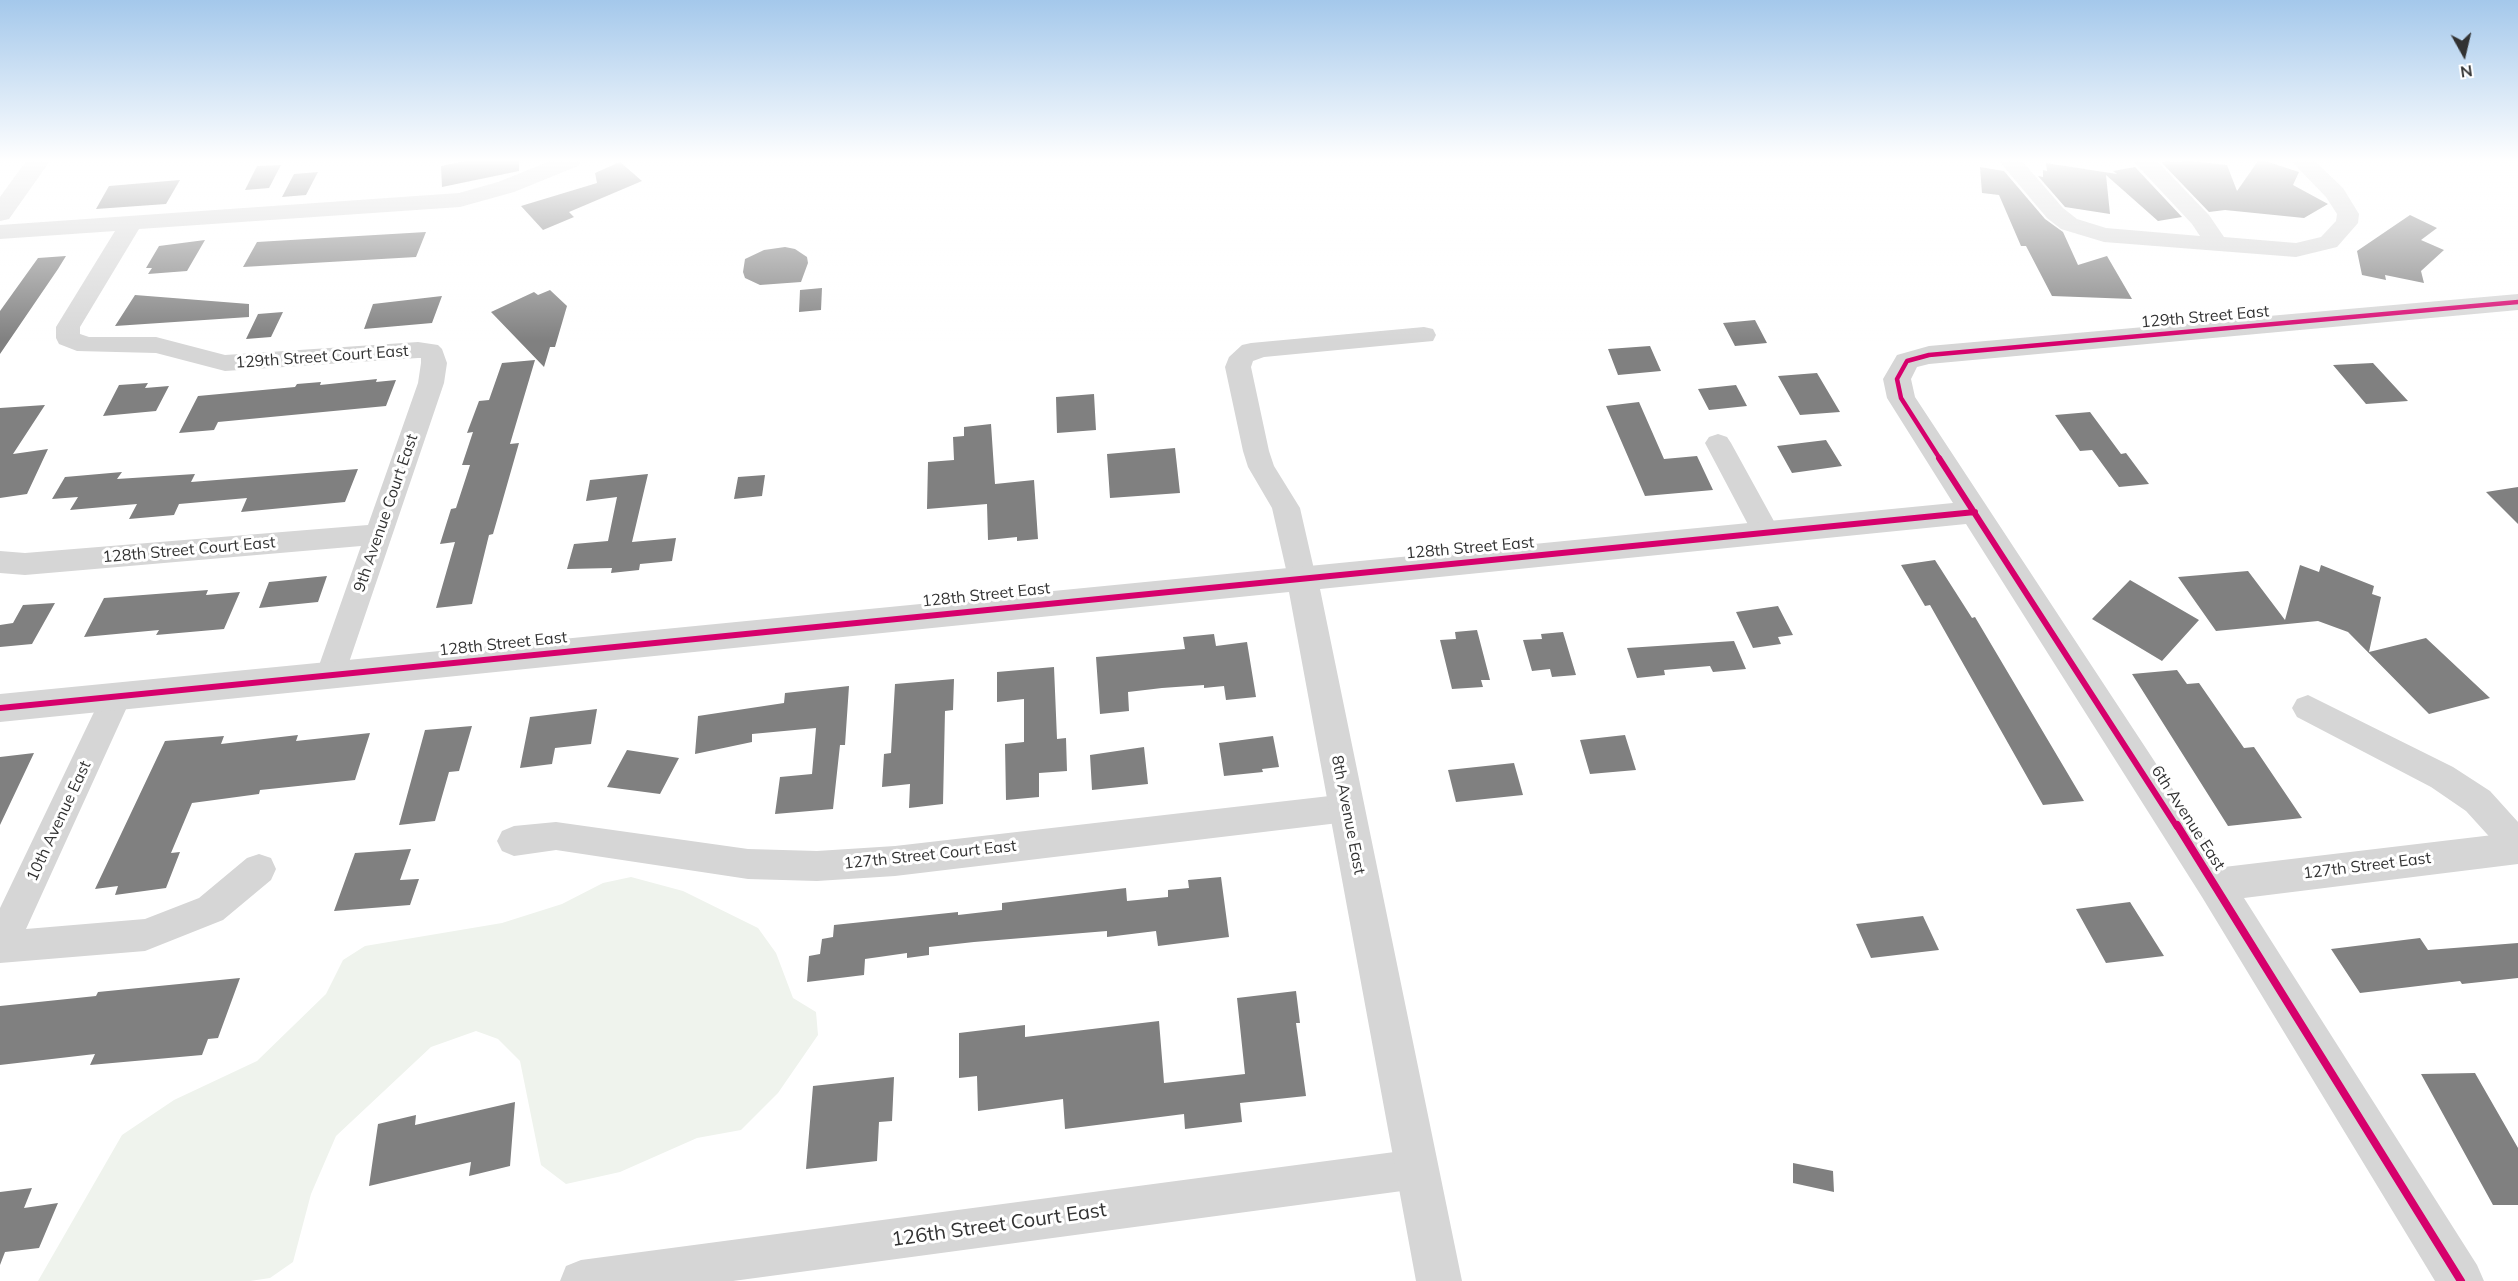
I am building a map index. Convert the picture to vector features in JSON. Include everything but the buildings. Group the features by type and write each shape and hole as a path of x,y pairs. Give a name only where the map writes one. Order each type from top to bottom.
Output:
{"street":[{"path":"0,232 186,221"},
{"path":"2065,221 2080,228 2116,237 2296,250 2329,242 2341,232 2347,221"},
{"path":"2202,221 2216,243"},
{"name":"129th Street Court East","path":"130,225 73,315 68,327 68,338 86,345 156,345 225,363 429,351"},
{"name":"129th Street East","path":"1900,370 1907,361 1929,355 2518,302"},
{"name":"8th Avenue East","path":"1424,334 1251,351 1242,357 1238,367 1256,451 1261,467 1286,508 1302,578 1439,1281"},
{"name":"9th Avenue Court East","path":"332,675 431,383 434,363 429,351"},
{"name":"6th Avenue East","path":"1900,370 1898,386 1901,398 2216,885 2461,1281"},
{"path":"1718,443 1767,534"},
{"name":"128th Street East","path":"0,708 1975,512"},
{"name":"128th Street Court East","path":"0,562 25,564 378,534"},
{"name":"10th Avenue East","path":"0,947 117,696"},
{"path":"2308,708 2442,777 2478,801 2518,847"},
{"name":"127th Street Court East","path":"514,841 556,836 748,864 817,866 895,861 1347,808"},
{"name":"127th Street East","path":"2216,885 2518,847"},
{"path":"0,947 145,935 211,909 259,869"},
{"name":"126th Street Court East","path":"581,1281 1417,1169"}],"shaded area":[{"path":"631,877 683,891 758,928 776,953 793,998 816,1012 818,1035 778,1093 741,1130 697,1138 620,1172 566,1184 541,1165 520,1061 498,1039 476,1031 431,1047 336,1136 311,1194 293,1262 270,1278 250,1281 38,1281 122,1135 174,1100 257,1061 326,994 343,960 365,946 502,923 562,904 603,883"}],"cycle path":[{"path":"2461,1281 2215,885 1901,398 1897,379 1907,361 1929,355 2518,302"},
{"path":"0,708 1975,512"}]}
